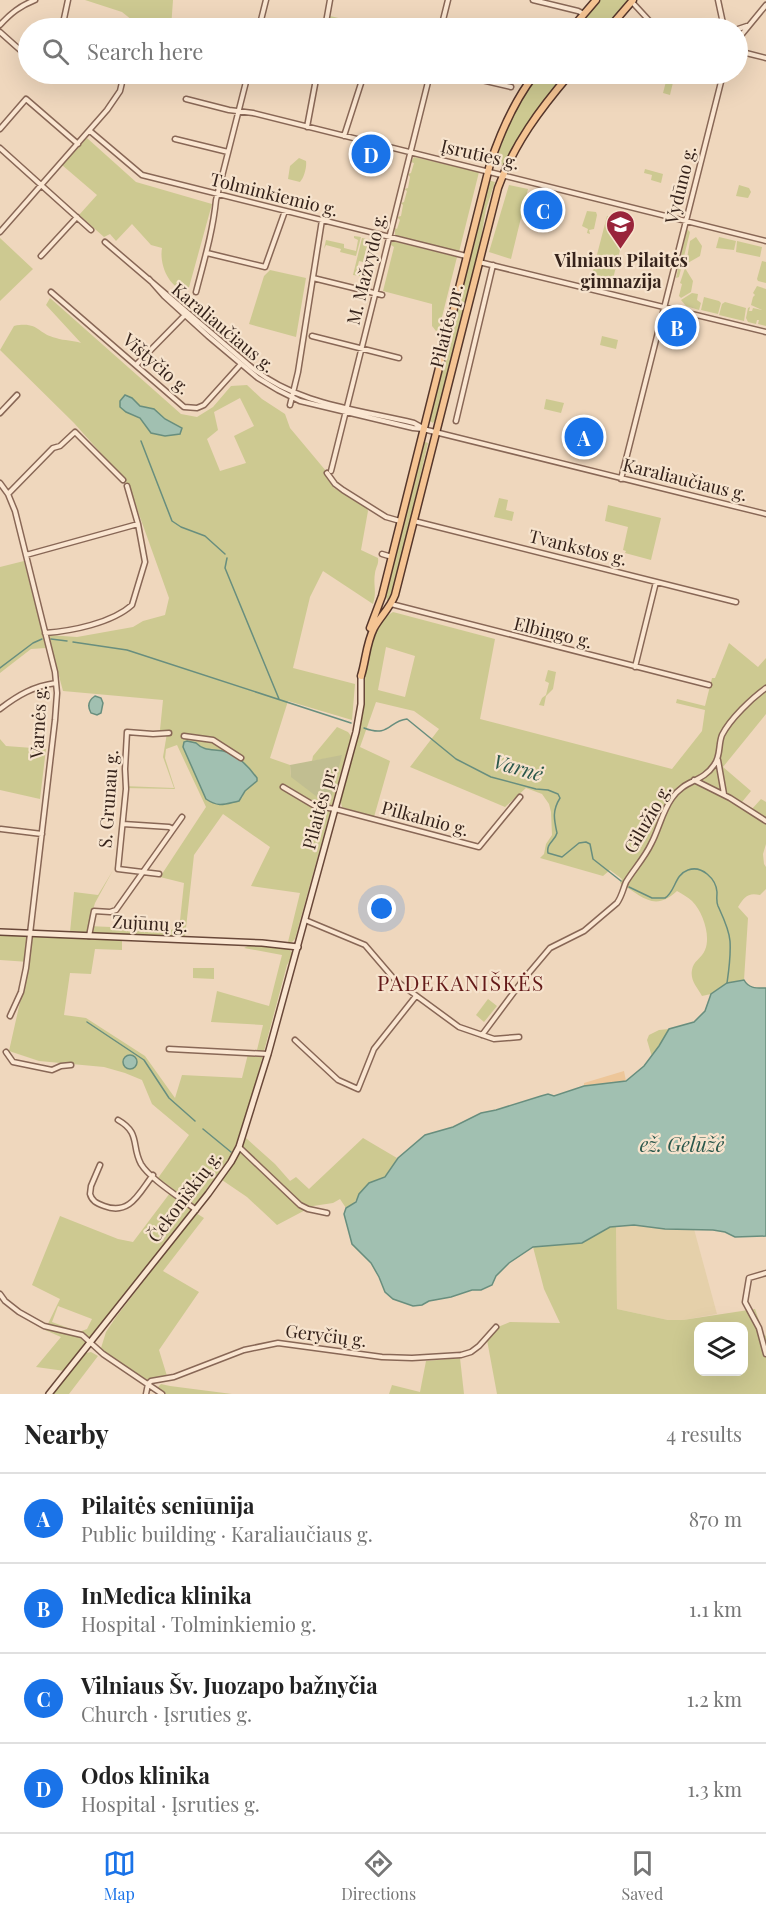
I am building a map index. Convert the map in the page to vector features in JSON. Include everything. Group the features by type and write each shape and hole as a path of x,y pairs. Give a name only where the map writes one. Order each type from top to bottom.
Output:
{"main road":[{"path":"581,18 596,0"},
{"path":"618,18 632,1"},
{"name":"Pilaitės pr.","path":"361,676 359,667 363,647 380,604 488,171 505,124 528,84"},
{"name":"Pilaitės pr.","path":"298,947 359,718 361,676 365,654 372,633 391,604 492,208 503,175 529,126 562,84"},
{"path":"383,589 385,601 391,604"},
{"name":"Zujūnų g.","path":"0,932 278,944 298,947"},
{"name":"Čekoniškių g.","path":"49,1394 196,1209 239,1148 298,947"}],"street":[{"path":"0,25 20,6 35,0"},
{"path":"64,18 68,0"},
{"path":"262,18 266,0"},
{"path":"327,18 330,0"},
{"path":"444,18 448,0"},
{"path":"533,0 584,14"},
{"path":"718,0 721,18"},
{"path":"632,1 647,18"},
{"path":"748,26 766,5"},
{"path":"0,32 18,48"},
{"path":"748,54 766,58"},
{"path":"0,232 90,131 117,97 122,84"},
{"path":"196,292 245,84"},
{"path":"308,127 315,84"},
{"path":"344,136 361,84"},
{"name":"M. Mažvydo g.","path":"400,521 386,517 334,484 329,472 427,84"},
{"path":"498,84 511,87"},
{"name":"Vydūno g.","path":"621,478 720,84"},
{"path":"0,129 26,99 78,144"},
{"name":"Įsruties g.","path":"186,99 488,171 766,241"},
{"name":"Tolminkiemio g.","path":"90,131 142,176 466,256"},
{"path":"175,139 228,152"},
{"path":"0,148 91,230"},
{"path":"207,253 264,268 285,211"},
{"path":"41,256 77,217"},
{"path":"290,405 322,220"},
{"name":"Karaliaučiaus g.","path":"105,242 186,314 262,376 293,396"},
{"path":"479,261 766,332"},
{"path":"456,421 494,265"},
{"path":"313,278 382,295"},
{"name":"Vištyčio g.","path":"51,292 181,405 193,409 204,405 242,364"},
{"path":"136,365 186,314"},
{"name":"Karaliaučiaus g.","path":"186,314 265,382 293,396 413,428 766,514"},
{"path":"312,336 399,358"},
{"path":"0,413 17,396"},
{"path":"8,494 53,448 60,446 75,432 123,480"},
{"name":"Varnės g.","path":"0,483 8,494 15,511 56,683 55,720 25,978 10,1016"},
{"path":"45,633 70,631 114,617 132,605 145,562 138,524 127,486"},
{"name":"Tvankstos g.","path":"413,521 736,602"},
{"path":"26,555 138,524"},
{"path":"382,555 392,557"},
{"path":"635,667 656,582"},
{"name":"Elbingo g.","path":"391,604 709,685"},
{"path":"0,709 17,696 35,688 56,683"},
{"name":"Gilužio g.","path":"482,1035 545,953 554,945 584,931 622,897 624,888 650,848 673,796 682,786 702,778 714,766 718,758 719,744 726,729 766,688"},
{"name":"S. Grunau g.","path":"159,874 118,869 126,789 127,732 153,735 169,733"},
{"path":"184,736 213,740 241,758"},
{"path":"718,758 724,794"},
{"path":"694,780 724,794 766,821"},
{"path":"283,787 315,806 335,809"},
{"name":"Pilkalnio g.","path":"335,809 479,847 520,797"},
{"path":"89,936 94,911 116,910 182,817"},
{"path":"123,824 173,829"},
{"path":"1,829 42,834"},
{"path":"305,920 354,939 370,949 390,976 459,1027 494,1039 519,1037"},
{"path":"295,1040 338,1080 358,1089 374,1049 416,996"},
{"path":"169,1049 268,1054"},
{"path":"6,1052 13,1062 47,1070 71,1065"},
{"path":"118,1120 133,1133 141,1164 196,1209"},
{"path":"239,1148 300,1205 327,1213"},
{"path":"100,1165 91,1186 90,1197 95,1203 111,1209 119,1210 128,1206 153,1175"},
{"path":"766,1273 752,1276 748,1280 745,1302 759,1328 766,1354"},
{"path":"0,1294 19,1312 44,1326 76,1332 92,1342 103,1354 162,1394"},
{"name":"Geryčių g.","path":"148,1384 174,1377 244,1350 278,1343 382,1357 461,1355 479,1346 496,1327"},
{"path":"146,1394 148,1384"}],"shaded area":[{"path":"85,0 173,0 172,18 130,18 122,12"},
{"path":"600,0 630,0 615,18 585,18"},
{"path":"532,84 559,84 535,113 504,165 495,163 512,115"},
{"path":"665,84 673,84 670,95 663,93"},
{"path":"87,138 136,182 212,204 188,291 181,290 167,275 162,261 162,248 151,245 132,224 116,241 110,234 104,237 79,215 97,195 62,165"},
{"path":"414,157 479,172 459,252 395,235 395,228 397,229 400,220 397,217 401,216 403,205 401,203 404,202 407,191 404,189 408,188 410,177 408,174 411,173 414,163 411,162"},
{"path":"299,158 306,161 306,169 300,182 288,179 290,166"},
{"path":"645,169 663,174 661,183 651,180 652,175 644,173"},
{"path":"488,180 495,182 486,209 480,244 436,419 433,423 430,421 441,368"},
{"path":"509,185 528,189 511,259 489,252"},
{"path":"739,185 749,188 751,192 748,198 736,196"},
{"path":"587,211 596,212 597,215 594,229 589,230 590,234 587,233 588,229 582,226"},
{"path":"607,216 627,221 613,279 592,274"},
{"path":"687,229 690,232 679,277 676,278"},
{"path":"354,236 361,237 356,256 326,245 324,249 326,240 344,244 344,248 356,251 358,240"},
{"path":"696,237 702,246 700,256 686,264 690,241"},
{"path":"719,237 736,241 734,250 716,248"},
{"path":"0,238 33,269 0,301"},
{"path":"362,238 372,240 372,243 368,242 363,262 359,261 356,273 360,276 353,275"},
{"path":"392,241 457,257 439,329 436,331 432,326 432,304 383,291 394,247 391,245"},
{"path":"737,241 762,247 760,257 736,252"},
{"path":"762,261 766,262 766,283 757,279"},
{"path":"685,268 693,281 691,292 681,298 679,296 682,284 680,283"},
{"path":"270,270 306,278 296,337 249,324 264,276"},
{"path":"757,286 766,289 766,326 758,324 759,320 756,324 748,322 746,318 750,307 749,311 753,308 762,310 751,305"},
{"path":"692,293 698,294 697,300 701,303 699,310 686,306 681,300"},
{"path":"704,297 721,303 718,314 701,310"},
{"path":"50,298 181,414 197,417 213,407 231,386 247,385 262,399 285,414 290,428 326,471 324,474 334,488 366,506 368,511 361,550 378,558 373,604 323,571 310,597 293,668 355,684 352,720 288,701 270,758 290,765 291,777 342,756 312,761 313,756 337,727 351,736 295,939 292,942 288,942 300,893 251,886 270,847 223,814 194,855 185,937 70,932 74,892 98,895 113,870 95,903 88,926 179,930 184,883 160,877 206,807 177,745 166,749 165,758 175,789 124,788 115,867 123,786 174,788 163,757 167,733 160,730 163,700 63,691 48,635 77,637 133,627 143,621 165,615 169,598 131,492 123,478 74,423 0,350 14,326 22,325 28,325 59,339 81,343 46,305","holes":["132,398 140,406 154,409 165,419 151,433 140,419 132,415","240,398 254,426 234,436 246,463 220,471 207,439 218,430 214,412","196,743 207,749 221,750 245,791 242,798 222,805"]},
{"path":"725,302 746,308 744,321 719,315 722,304"},
{"path":"602,336 618,340 616,349 600,345"},
{"path":"546,399 564,403 561,413 544,409"},
{"path":"423,441 428,443 394,589 390,600 387,600 386,596"},
{"path":"499,498 508,500 506,510 514,512 512,521 494,517"},
{"path":"608,505 661,518 651,560 625,553 626,551 623,550 628,527 605,521"},
{"path":"24,561 46,648 31,649 0,673 0,567"},
{"path":"393,612 495,639 480,719 672,769 702,731 705,710 676,703 677,699 705,706 712,678 715,678 729,643 758,667 766,658 766,714 723,767 751,791 742,802 752,809 761,799 766,802 766,844 763,854 766,867 766,889 760,895 747,896 738,907 748,918 744,980 727,983 711,994 702,996 694,983 692,974 694,964 702,955 707,944 706,931 703,918 696,906 683,894 677,891 661,901 648,900 620,883 622,879 610,870 603,876 540,858 552,835 551,812 542,794 526,788 505,807 410,767 439,729 414,711 376,702 360,747 390,761 374,817 342,807 340,798 362,716 365,660 373,636 387,616","holes":["386,647 415,656 405,697 378,690"]},
{"path":"548,670 556,672 553,689 546,696 544,706 539,705 546,695 549,683 545,681"},
{"path":"0,739 6,746 46,749 40,799 0,790"},
{"path":"342,755 329,806 291,777 290,765"},
{"path":"0,934 122,939 122,950 95,949 91,974 70,973 64,1015 86,1018 145,1056 175,1098 182,1075 242,1078 249,1050 257,1050 263,1025 211,1022 217,991 269,1006 282,955 244,948 248,946 285,947 292,952 248,1111 232,1154 197,1203 65,1371 36,1367 61,1337 45,1330 60,1299 32,1285 60,1216 118,1239 133,1242 173,1189 158,1178 189,1135 152,1104 142,1080 104,1067 39,1061 9,1051 29,962 0,960","holes":["58,1306 92,1319 87,1329 79,1332 52,1322"]},
{"path":"193,968 214,968 214,979 193,978"},
{"path":"488,999 497,1006 484,1022 476,1015"},
{"path":"669,1029 652,1057 647,1040 649,1035 659,1030"},
{"path":"246,1138 290,1181 296,1177 309,1189 363,1138 397,1158 387,1175 365,1187 350,1206 346,1208 340,1199 333,1203 313,1206 277,1225 247,1197 222,1180"},
{"path":"196,1213 204,1218 163,1271 199,1292 159,1350 167,1376 147,1380 101,1348 106,1332 116,1317"},
{"path":"634,1225 665,1229 694,1229 717,1314 683,1320 668,1320 617,1309 616,1227"},
{"path":"610,1227 616,1227 617,1309 668,1320 683,1320 755,1309 766,1336 766,1394 497,1394 487,1340 498,1327 510,1322 560,1323 544,1289 533,1247 582,1243"},
{"path":"91,1352 98,1356 69,1394 51,1394 86,1353"},
{"path":"460,1358 464,1394 389,1394 392,1385 420,1392 426,1361"},
{"path":"161,1384 232,1394 166,1394 157,1388"}],"sand":[{"path":"624,1071 626,1081 584,1086 584,1083"}],"water":[{"path":"125,395 140,406 154,409 165,419 182,428 180,434 165,436 151,433 140,418 120,407 120,401"},
{"path":"95,696 101,698 103,703 101,713 97,715 91,713 89,708 90,701"},
{"path":"184,742 196,743 205,749 223,751 233,755 250,770 257,781 245,791 239,801 222,804 211,802 206,799 183,747"},
{"name":"ež. Gelūžė","path":"744,980 756,988 766,988 766,1236 735,1237 713,1230 665,1229 634,1225 610,1227 582,1243 533,1247 509,1263 496,1276 492,1285 481,1290 472,1290 413,1306 393,1299 385,1292 371,1263 352,1244 344,1214 346,1208 356,1202 359,1194 369,1183 385,1177 398,1158 425,1135 453,1127 481,1113 548,1094 554,1096 584,1086 626,1081 644,1066 669,1029 694,1022 705,1011 711,994 727,983"},
{"path":"130,1055 135,1057 137,1062 135,1067 130,1069 125,1067 123,1062 125,1057"}],"waterway":[{"path":"141,441 172,521 205,536 225,554"},
{"path":"227,558 225,568 279,699"},
{"path":"0,668 33,643 42,639"},
{"path":"51,639 67,641"},
{"name":"Varnė","path":"73,642 127,650 351,723"},
{"name":"Varnė","path":"364,728 373,731 384,730 407,719 456,759 491,777 558,794 560,798 554,815 557,833 548,847 548,853 562,857 579,843 586,842 590,844 593,859 621,881"},
{"name":"Varnė","path":"629,887 652,898 665,898 683,872 693,869 707,874 716,887 717,904 726,923 729,937 730,957 727,983"},
{"path":"87,1022 144,1060 169,1098 195,1121"},
{"path":"203,1129 231,1152"}],"place":[{"name":"Odos klinika","path":"371,154"},
{"name":"Vilniaus Šv. Juozapo bažnyčia","path":"543,210"},
{"name":"Vilniaus Pilaitės gimnazija","path":"621,250"},
{"name":"InMedica klinika","path":"677,327"},
{"name":"Pilaitės seniūnija","path":"584,437"}],"district":[{"name":"PADEKANIŠKĖS","path":"461,984"}]}
